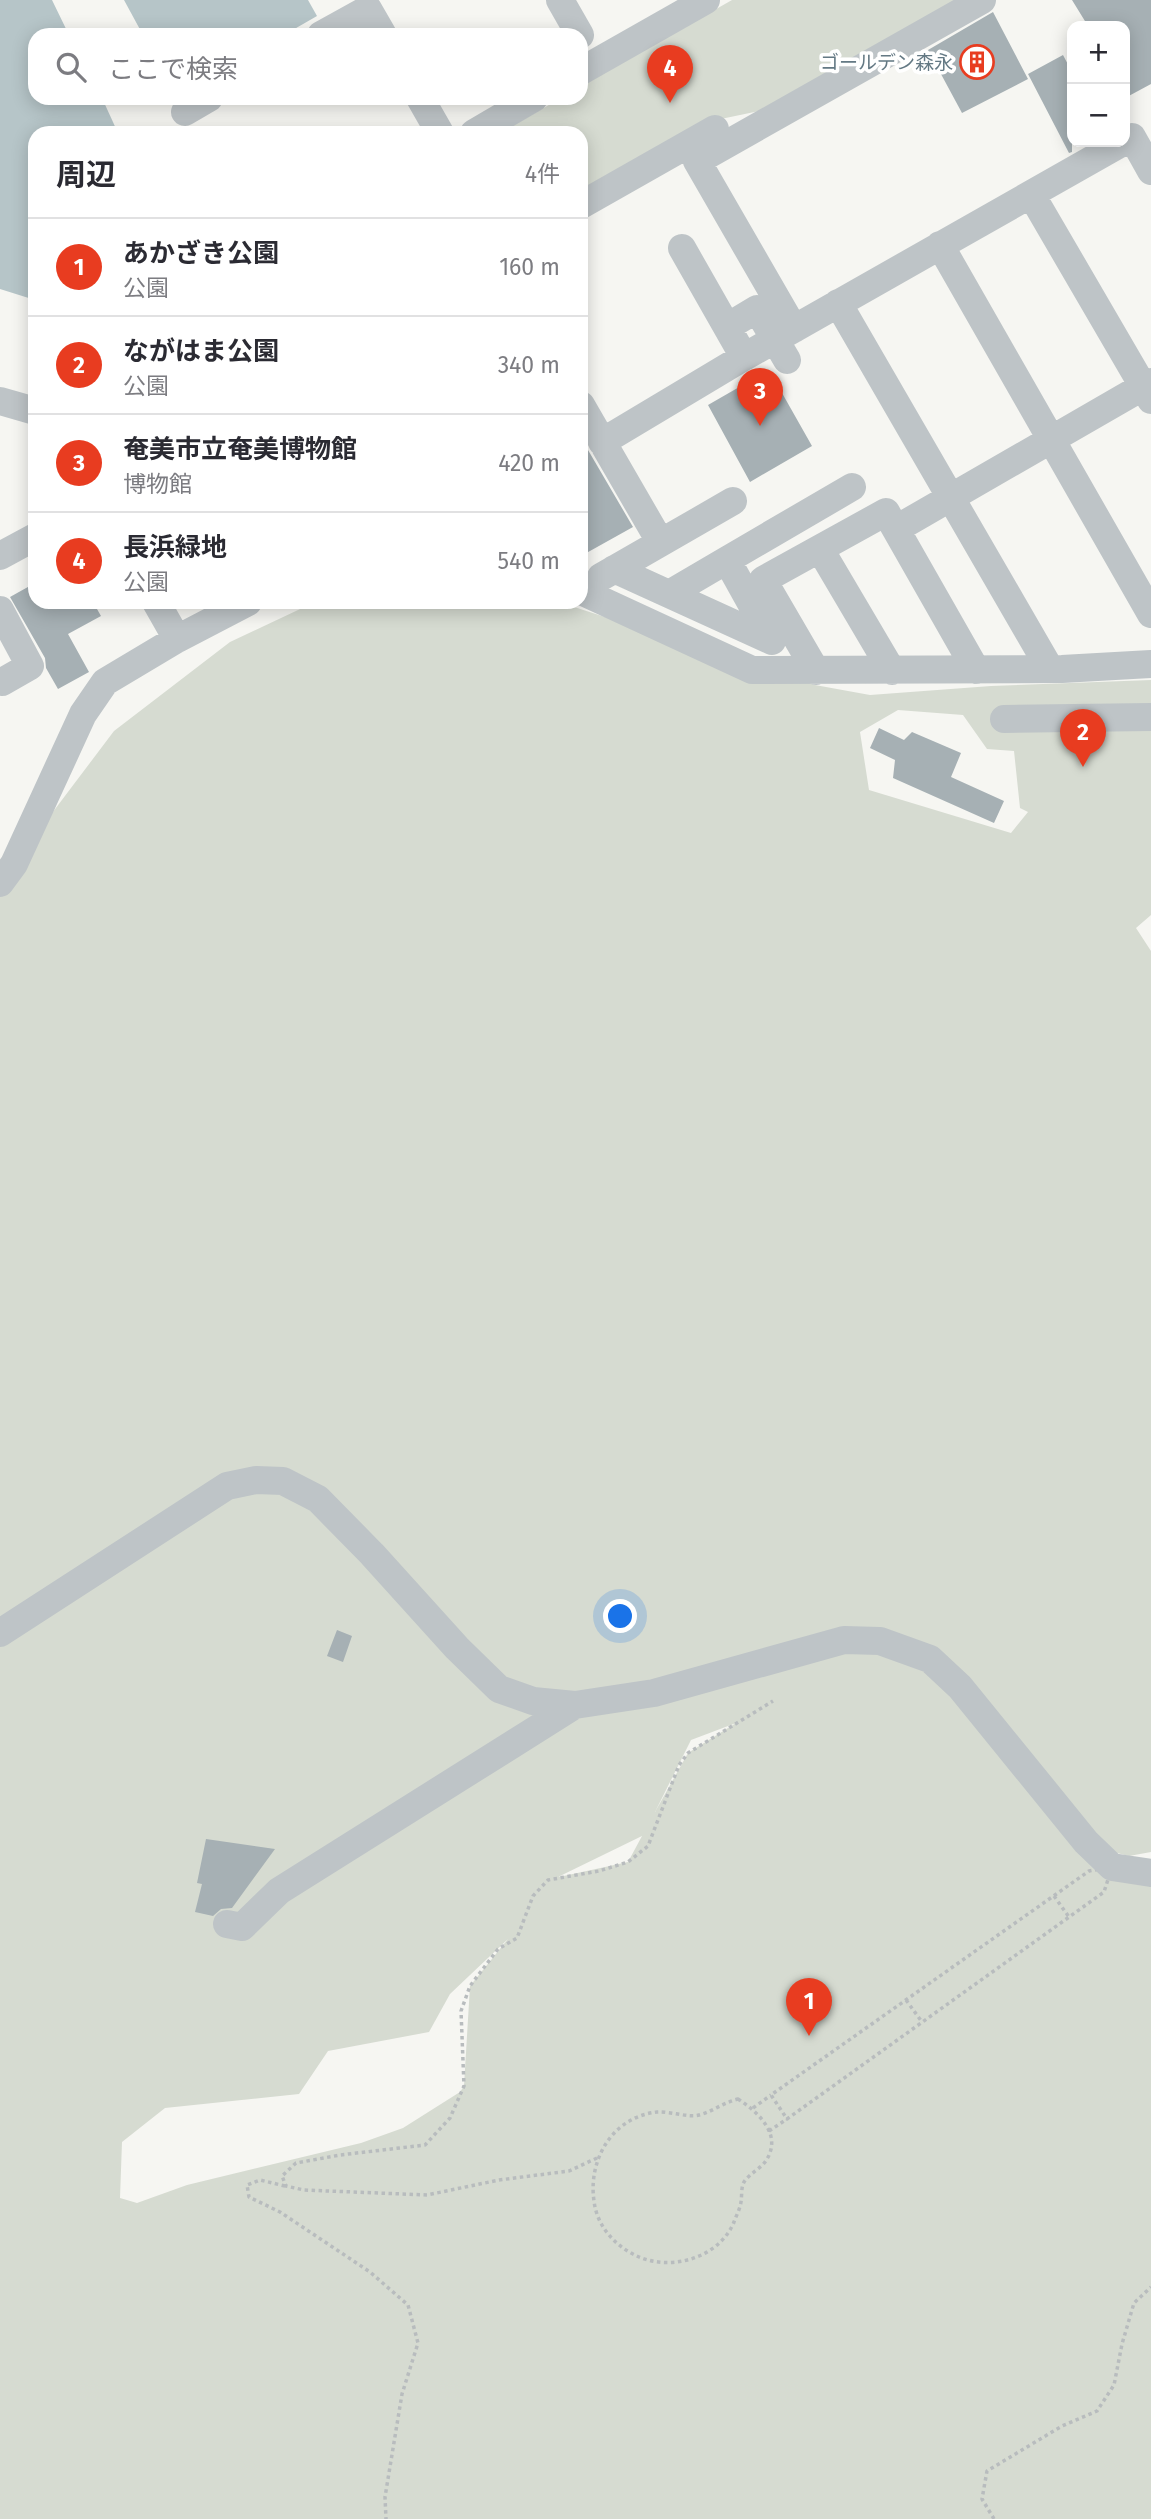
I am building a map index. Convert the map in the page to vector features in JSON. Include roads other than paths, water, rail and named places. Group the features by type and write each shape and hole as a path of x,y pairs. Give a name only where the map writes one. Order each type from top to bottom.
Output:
{"street":[{"path":"560,0 576,28"},
{"path":"588,67 706,0"},
{"path":"785,343 697,161 982,0"},
{"path":"333,28 375,4 381,28"},
{"path":"185,112 197,105"},
{"path":"424,105 436,126"},
{"path":"486,126 522,105"},
{"path":"588,201 720,126 780,113"},
{"path":"602,442 744,357 785,343 838,303 1133,137 1151,171"},
{"path":"896,529 1051,439 1148,389 1031,194"},
{"path":"940,246 1151,614"},
{"path":"682,248 744,357"},
{"path":"838,303 1049,669"},
{"path":"727,327 757,309 785,343"},
{"path":"0,401 28,409"},
{"path":"588,417 655,533"},
{"path":"669,594 852,487"},
{"path":"588,588 614,569 733,501"},
{"path":"816,671 763,580 886,512 976,670"},
{"path":"0,556 28,541"},
{"path":"820,549 892,671"},
{"path":"614,569 772,641 727,560"},
{"path":"588,593 752,670 1049,669 1151,664"},
{"path":"160,609 177,639"},
{"path":"0,883 15,864 83,714 105,682 177,639 235,609"},
{"path":"0,610 30,666 2,682"},
{"path":"1004,719 1151,718"},
{"path":"0,1633 227,1486 256,1480 282,1481 318,1499 372,1554 435,1625 499,1689 533,1701 575,1705 654,1693 844,1640 880,1641 930,1659 960,1687 1086,1842 1112,1867 1151,1873"},
{"path":"227,1924 242,1927 279,1891 575,1705"}],"place":[{"name":"ゴールデン森永","path":"977,62"},
{"name":"長浜緑地","path":"670,103"},
{"name":"奄美市立奄美博物館","path":"760,426"},
{"name":"ながはま公園","path":"1083,767"},
{"name":"あかざき公園","path":"809,2036"}]}
